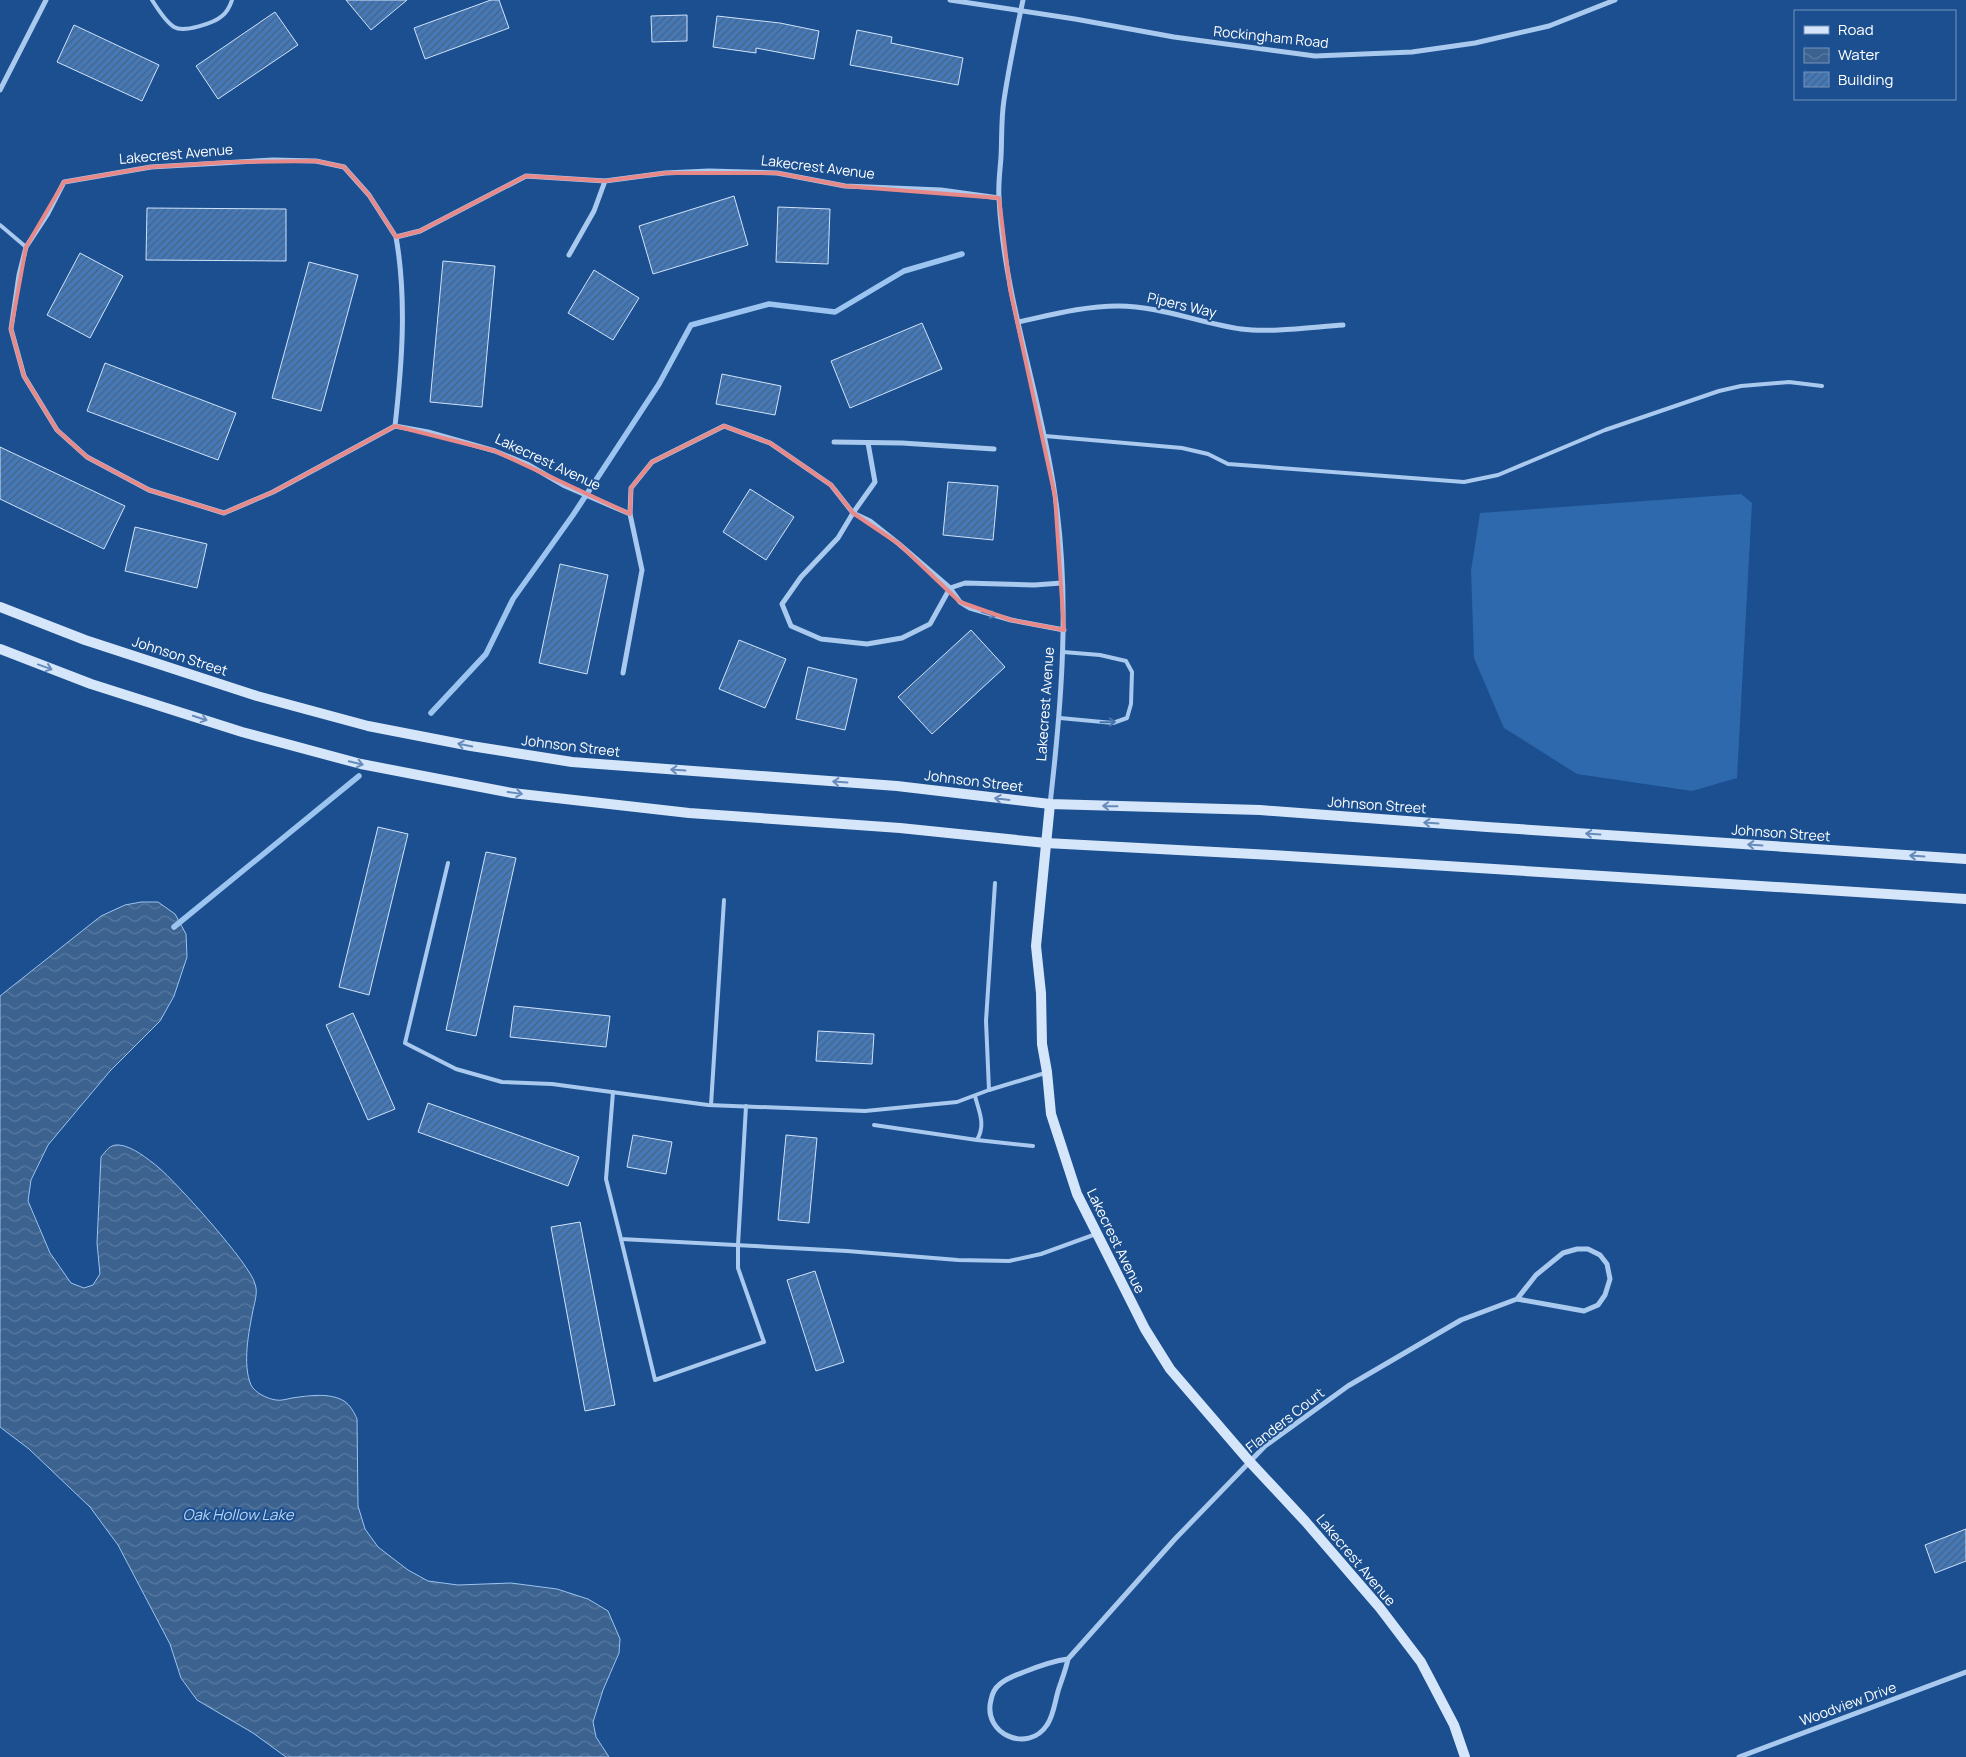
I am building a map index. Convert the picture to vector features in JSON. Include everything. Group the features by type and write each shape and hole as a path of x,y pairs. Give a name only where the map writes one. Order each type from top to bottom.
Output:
{"main road":[{"name":"Johnson Street","path":"0,607 86,640 257,696 368,726 471,746 572,762 898,786 1050,804 1260,810 1966,859"},
{"path":"0,649 91,684 242,732 361,764 502,792 689,813 900,828 1046,843 1272,855 1966,900"},
{"name":"Lakecrest Avenue","path":"1050,804 1036,946 1041,993 1042,1044 1051,1114 1077,1194 1145,1330 1170,1369 1250,1462 1335,1554 1380,1608 1421,1662 1454,1725 1465,1757"}],"street":[{"path":"0,90 46,0"},
{"name":"Rockingham Road","path":"950,0 1075,19 1174,37 1315,56 1412,52 1475,43 1549,26 1615,0"},
{"name":"Lakecrest Avenue","path":"1023,0 1004,101 999,198 1010,289 1045,436 1055,496 1064,630 1060,718 1050,804"},
{"name":"Lakecrest Avenue","path":"395,426 400,383 402,314 401,270 396,237 369,195 344,167 316,161 273,160 151,167 64,182 26,247 18,275 11,329 24,376 57,430 87,457 149,490 224,513 273,492 395,426 428,432 495,451 526,464 565,486 630,514"},
{"name":"Lakecrest Avenue","path":"396,237 420,231 526,176 605,181 665,173 709,171 777,173 845,186 941,190 999,198"},
{"path":"569,255 594,211 605,181"},
{"name":"Pipers Way","path":"1018,322 1087,308 1118,306 1142,307 1206,323 1244,329 1344,325"},
{"name":"Lakecrest Avenue","path":"623,673 642,570 630,514 631,488 652,462 724,426 770,443 831,485 853,512 870,521 950,588 960,602 970,608 1011,620 1064,630"},
{"path":"834,442 994,449"},
{"path":"868,442 876,482 853,512 838,538 801,576 782,604 791,626 821,639 867,644 902,638 930,624 950,588 965,583 1034,586 1062,583"},
{"name":"Flanders Court","path":"1068,1659 1050,1661 999,1684 992,1694 989,1707 991,1719 997,1728 1006,1736 1017,1739 1028,1738 1039,1733 1047,1725 1052,1715 1068,1659 1175,1539 1265,1446 1348,1386 1461,1320 1517,1299 1584,1310 1598,1305 1605,1295 1610,1280 1607,1264 1600,1255 1588,1249 1576,1249 1562,1253 1536,1276 1517,1299"},
{"name":"Woodview Drive","path":"1739,1757 1966,1672"}],"lane":[{"path":"152,0 168,22 175,28 182,30 208,24 220,18 230,7 232,0"},
{"path":"0,225 26,247"},
{"path":"1045,436 1182,448 1208,454 1228,464 1464,482 1498,475 1605,430 1720,391 1741,386 1789,382 1822,386"},
{"path":"1060,718 1113,723 1127,718 1132,704 1132,672 1126,661 1110,656 1063,652"},
{"path":"448,863 405,1043 456,1069 502,1082 552,1084 711,1105 865,1111 958,1102 1047,1072"},
{"path":"989,1090 986,1021 995,883"},
{"path":"711,1105 724,900"},
{"path":"613,1092 606,1179 655,1380 764,1342 738,1268 746,1106"},
{"path":"975,1096 982,1124 982,1130 976,1140"},
{"path":"874,1125 976,1140 1034,1146"},
{"path":"621,1239 847,1250 958,1260 1009,1261 1042,1254 1096,1234"}],"highlighted area":[{"path":"316,161 344,167 369,195 396,237 420,231 526,176 605,181 665,173 777,173 845,186 999,198 1010,289 1055,496 1064,630 1011,620 960,602 899,544 853,513 831,485 770,443 724,426 652,462 631,488 630,514 495,451 395,426 273,492 224,513 149,490 87,457 57,430 24,376 11,329 26,247 64,182 151,167 230,162"}],"shaded area":[{"path":"1741,494 1752,503 1737,778 1692,791 1577,774 1504,728 1474,658 1471,571 1480,513"}],"water":[{"name":"Oak Hollow Lake","path":"141,902 158,902 175,914 186,934 187,957 174,996 160,1021 110,1071 48,1145 31,1180 28,1201 50,1253 71,1283 84,1288 93,1285 100,1274 97,1243 101,1157 111,1147 119,1145 134,1150 158,1167 196,1206 227,1243 241,1260 255,1284 256,1297 248,1337 247,1358 248,1377 253,1388 266,1397 278,1400 311,1396 332,1396 344,1401 353,1411 357,1419 358,1506 365,1529 378,1547 408,1570 428,1581 458,1585 511,1583 557,1589 588,1599 608,1611 620,1639 619,1653 603,1690 593,1722 596,1737 609,1757 286,1757 253,1733 197,1700 181,1678 170,1644 118,1545 90,1507 29,1449 0,1427 0,996 101,916 125,905"}],"building":[{"path":"346,0 407,0 371,30"},
{"path":"491,0 499,0 509,28 425,59 414,28"},
{"path":"275,12 298,45 218,99 196,66"},
{"path":"687,15 687,41 652,42 651,16"},
{"path":"717,16 780,23 819,31 814,59 756,48 756,53 713,47"},
{"path":"74,25 159,65 142,101 57,62"},
{"path":"857,30 892,37 891,43 963,58 958,85 850,65"},
{"path":"734,196 748,245 653,274 639,226"},
{"path":"778,207 830,209 828,264 776,262"},
{"path":"147,208 286,209 286,261 146,260"},
{"path":"80,253 123,276 90,338 47,315"},
{"path":"443,261 495,266 482,407 430,402"},
{"path":"309,262 358,275 321,411 272,398"},
{"path":"594,270 639,298 613,340 568,313"},
{"path":"922,323 942,369 850,408 831,361"},
{"path":"105,363 236,413 218,460 87,411"},
{"path":"722,374 781,386 775,415 716,404"},
{"path":"0,447 125,506 104,549 0,499"},
{"path":"948,482 998,486 993,540 943,535"},
{"path":"750,489 794,517 766,560 723,532"},
{"path":"135,527 207,544 197,588 125,571"},
{"path":"560,564 608,575 587,674 539,663"},
{"path":"971,630 1005,667 932,734 898,697"},
{"path":"739,640 786,659 765,708 719,689"},
{"path":"808,667 857,679 845,730 796,719"},
{"path":"378,827 408,834 369,995 339,987"},
{"path":"486,852 516,858 476,1036 446,1030"},
{"path":"514,1006 610,1016 606,1047 510,1037"},
{"path":"353,1013 395,1109 368,1120 326,1025"},
{"path":"818,1031 874,1034 872,1064 816,1061"},
{"path":"428,1103 579,1157 568,1186 418,1132"},
{"path":"633,1135 672,1142 666,1174 627,1167"},
{"path":"786,1135 817,1138 809,1223 778,1220"},
{"path":"580,1222 615,1405 585,1411 551,1227"},
{"path":"815,1271 844,1362 816,1371 787,1280"},
{"path":"1966,1529 1966,1561 1935,1573 1925,1545"}],"waterway":[{"path":"431,713 486,654 513,599 573,515 659,384 691,325 769,304 835,312 904,271 962,254"},
{"path":"174,927 359,776"}]}
